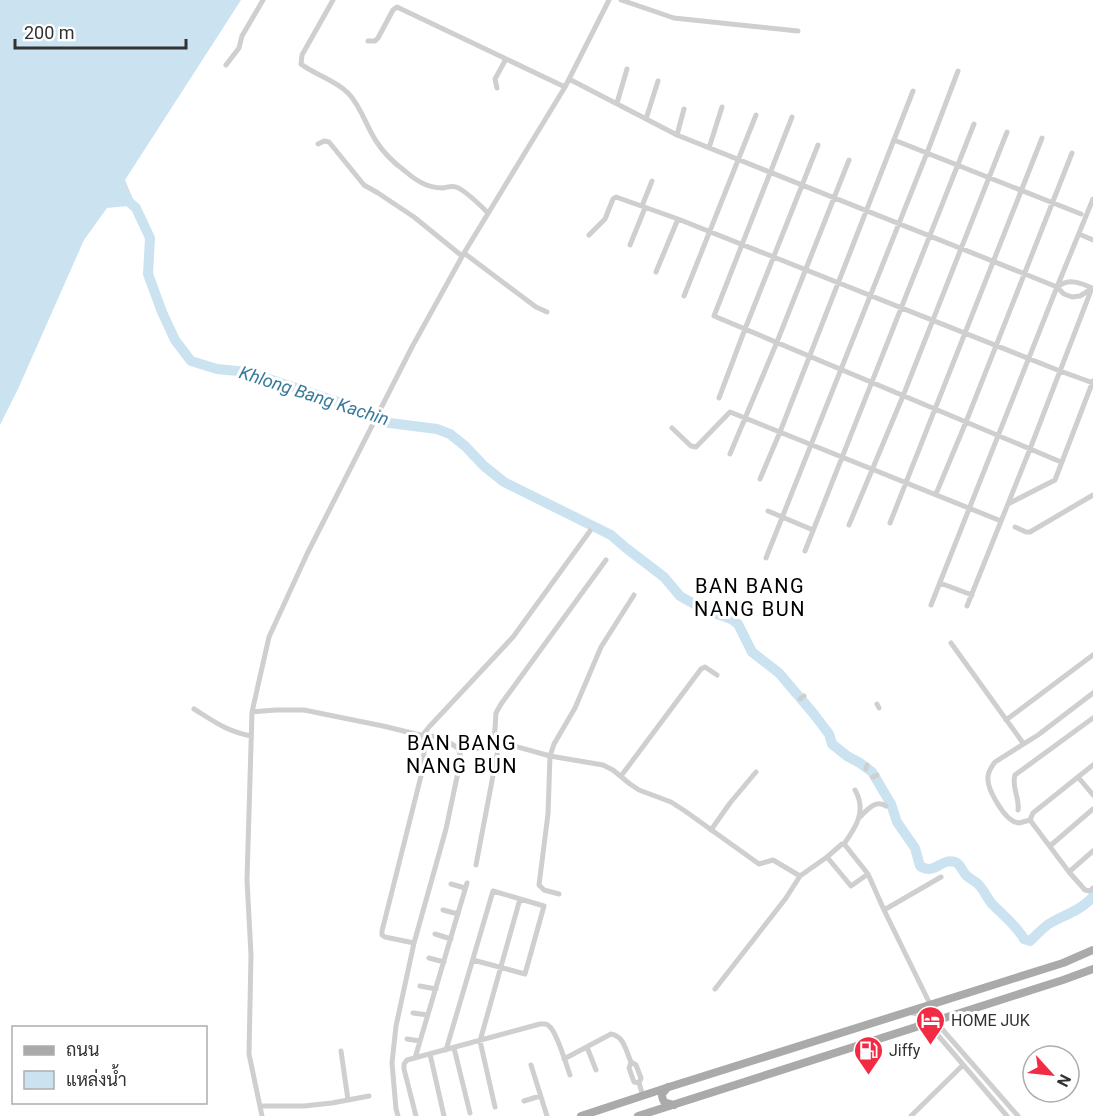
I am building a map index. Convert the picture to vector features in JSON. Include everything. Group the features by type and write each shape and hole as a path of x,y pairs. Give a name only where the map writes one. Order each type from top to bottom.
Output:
{"main road":[{"path":"581,1116 905,1014 1062,963 1093,950"},
{"path":"639,1116 1093,969"},
{"path":"669,1087 662,1094 662,1100 674,1105"},
{"path":"639,1097 645,1107 639,1116"}],"street":[{"path":"226,65 239,48 248,24 263,0"},
{"path":"333,0 302,55 301,64 334,82 348,93 375,140 402,169 428,185 459,188 488,213"},
{"path":"262,1116 249,1054 251,965 247,880 252,712 269,637 308,552 412,346 463,255 565,87 609,0"},
{"path":"621,0 674,18 798,31"},
{"path":"368,41 375,41 378,38 393,10 398,7 565,87"},
{"path":"497,88 495,79 506,59"},
{"path":"617,103 627,69"},
{"path":"766,558 927,153 957,71"},
{"path":"569,79 677,135 1057,287 1064,294 1072,297 1080,296 1092,288"},
{"path":"646,119 658,81"},
{"path":"760,479 913,92"},
{"path":"710,148 722,107"},
{"path":"677,135 684,109"},
{"path":"684,296 756,115"},
{"path":"792,117 714,316 1061,462"},
{"path":"805,551 974,124"},
{"path":"849,525 903,396 1007,132"},
{"path":"890,523 1042,138"},
{"path":"894,140 1081,214"},
{"path":"318,144 324,141 329,142 364,185 414,217 536,308 547,312"},
{"path":"719,399 818,145"},
{"path":"936,494 997,346 1072,153"},
{"path":"730,454 849,160"},
{"path":"630,245 652,181"},
{"path":"589,235 605,219 616,197 678,219 1029,359 1093,382 1054,481 1008,504"},
{"path":"931,605 1093,199"},
{"path":"656,272 678,219"},
{"path":"1079,234 1093,240"},
{"path":"1057,287 1062,283 1076,282 1092,288"},
{"path":"968,606 1092,288"},
{"path":"672,428 696,447 730,412 1001,521"},
{"path":"1015,527 1030,532 1093,495"},
{"path":"768,511 813,530"},
{"path":"414,943 385,937 382,932 421,776 424,753 423,736 513,637 590,531"},
{"path":"476,865 497,744 496,713 606,560"},
{"path":"940,583 972,595"},
{"path":"559,894 544,890 539,885 548,814 550,756 554,744 575,708 601,647 634,595"},
{"path":"951,643 1023,744"},
{"path":"1006,720 1093,655"},
{"path":"621,776 701,669 705,667 717,675"},
{"path":"1030,820 1019,823 1009,819 993,796 987,779 991,768 995,762 1038,735 1093,693"},
{"path":"194,709 235,733 252,736"},
{"path":"252,712 304,710 423,736 440,737 458,748 476,749 507,744 550,756 603,765 639,790 675,805 759,864 773,860 800,876"},
{"path":"1018,810 1018,798 1013,784 1015,775 1093,718"},
{"path":"398,1116 392,1063 396,1026 414,943 446,829 461,758 458,748"},
{"path":"1030,820 1033,813 1093,765"},
{"path":"711,830 756,772"},
{"path":"1078,777 1093,795"},
{"path":"715,989 786,898 800,876 844,844 853,831 861,804 855,790"},
{"path":"858,818 877,803 886,806"},
{"path":"1050,846 1093,809"},
{"path":"1030,820 1085,890 1090,891 1093,888"},
{"path":"844,844 868,874 930,1004"},
{"path":"1069,872 1093,851"},
{"path":"827,857 851,886 868,874"},
{"path":"884,910 941,877"},
{"path":"416,1058 466,886 451,884"},
{"path":"446,1050 493,891 544,906 525,974 473,960"},
{"path":"495,1107 480,1041 520,899"},
{"path":"443,910 458,914"},
{"path":"435,934 451,939"},
{"path":"429,958 444,962"},
{"path":"420,986 436,990"},
{"path":"413,1012 428,1015"},
{"path":"905,1014 921,1013 935,1021 1018,1116"},
{"path":"416,1116 404,1064 407,1060 540,1024 546,1024 552,1028 570,1075"},
{"path":"920,1026 936,1033 1007,1116"},
{"path":"564,1059 608,1035 618,1035 631,1062 629,1068 634,1082 639,1083 639,1097"},
{"path":"407,1039 420,1041"},
{"path":"587,1047 596,1070"},
{"path":"454,1048 470,1113"},
{"path":"341,1051 348,1100"},
{"path":"430,1054 444,1116"},
{"path":"531,1065 547,1116"},
{"path":"912,1116 963,1065"},
{"path":"260,1106 304,1106 369,1096"},
{"path":"524,1101 540,1096"}],"water":[{"path":"0,0 241,0 125,180 133,199 128,206 107,208 84,240 0,425"}],"waterway":[{"name":"Khlong Bang Kachin","path":"121,195 136,208 150,238 148,274 175,340 191,361 217,369 248,372 344,404 382,422 437,429 450,434 504,482 611,535 664,577 680,596 738,624 752,652 779,673 829,734 832,744 872,772 891,804 897,822 915,848 920,866 930,869 950,861 957,863 965,874 980,886 992,904 1024,939 1030,941 1043,928 1079,909 1093,897"}],"place":[{"name":"HOME JUK","path":"930,1046"},
{"name":"Jiffy","path":"868,1076"}],"district":[{"name":"BAN BANG NANG BUN","path":"750,598"},
{"name":"BAN BANG NANG BUN","path":"462,754"}]}
